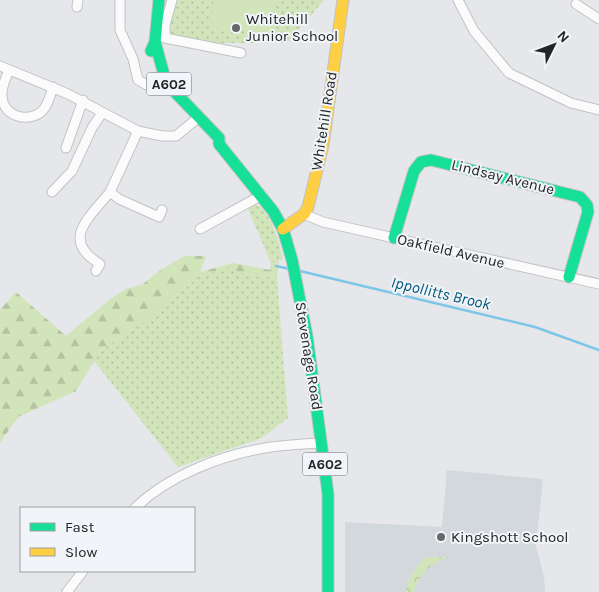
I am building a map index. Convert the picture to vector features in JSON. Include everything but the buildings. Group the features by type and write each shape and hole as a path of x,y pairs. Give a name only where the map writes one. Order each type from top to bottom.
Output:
{"main road":[{"name":"Stevenage Road","path":"159,0 155,42 151,48 152,57 171,100 196,120 214,144 219,144 262,195 282,229 292,260 306,329 328,494 328,592"},
{"name":"Whitehill Road","path":"304,214 308,207 323,144 343,0"},
{"name":"Lindsay Avenue","path":"394,238 414,170 420,162 431,160 580,197 587,205 588,212 569,277"},
{"path":"282,229 304,214"}],"street":[{"path":"120,0 120,30 133,59 138,80 147,85 162,80"},
{"path":"172,0 165,25 165,38 240,53"},
{"path":"458,0 474,30 510,73 571,103 599,110"},
{"path":"576,4 599,19"},
{"path":"0,66 83,100 102,113 138,131 162,136 176,136 196,120"},
{"path":"10,70 1,94 3,105 11,114 27,118 41,111 47,105 53,87"},
{"path":"66,148 83,100"},
{"path":"52,192 72,171 92,128 102,113"},
{"path":"100,264 87,256 81,248 80,236 86,223 110,192 138,131"},
{"path":"110,192 159,217"},
{"path":"199,229 262,195"},
{"name":"Oakfield Avenue","path":"304,214 322,222 599,284"},
{"path":"136,507 153,491 203,466 264,448 322,443"},
{"path":"67,592 82,572"}],"shaded area":[{"name":"Kingshott School","path":"447,470 543,479 536,546 544,577 545,592 345,592 345,522 442,527"}],"green space":[{"name":"Whitehill Junior School","path":"178,0 324,0 287,43 215,43 171,35 171,19"},
{"path":"213,0 276,0 274,32 211,28"},
{"path":"255,205 260,207 270,219 283,259 271,263 248,209"},
{"path":"184,256 206,256 200,272 233,263 270,270 271,263 279,260 277,278 245,274 225,267 190,283 164,309 101,350 76,391 18,417 0,443 0,310 16,292 66,336 109,300 126,289 143,284 159,271"},
{"path":"225,266 245,274 277,278 288,418 262,438 178,467 94,361 101,350 164,309 190,283"},
{"path":"425,557 448,557 426,570 414,592 405,592 410,576"}],"waterway":[{"name":"Ippollitts Brook","path":"276,266 290,269"},
{"name":"Ippollitts Brook","path":"300,271 535,327 599,350"}],"traffic: fast":[{"path":"151,51 155,42 159,0"},
{"path":"155,42 164,75 171,88 219,138 219,144 273,211 283,229 292,260 307,336 328,494 328,592"},
{"path":"394,238 414,171 421,162 431,160 580,197 587,205 588,212 569,277"}],"traffic: slow":[{"path":"283,229 304,214 308,207 323,145 343,0"}],"place":[{"name":"Whitehill Junior School","path":"236,28"},
{"name":"Kingshott School","path":"441,537"}]}
